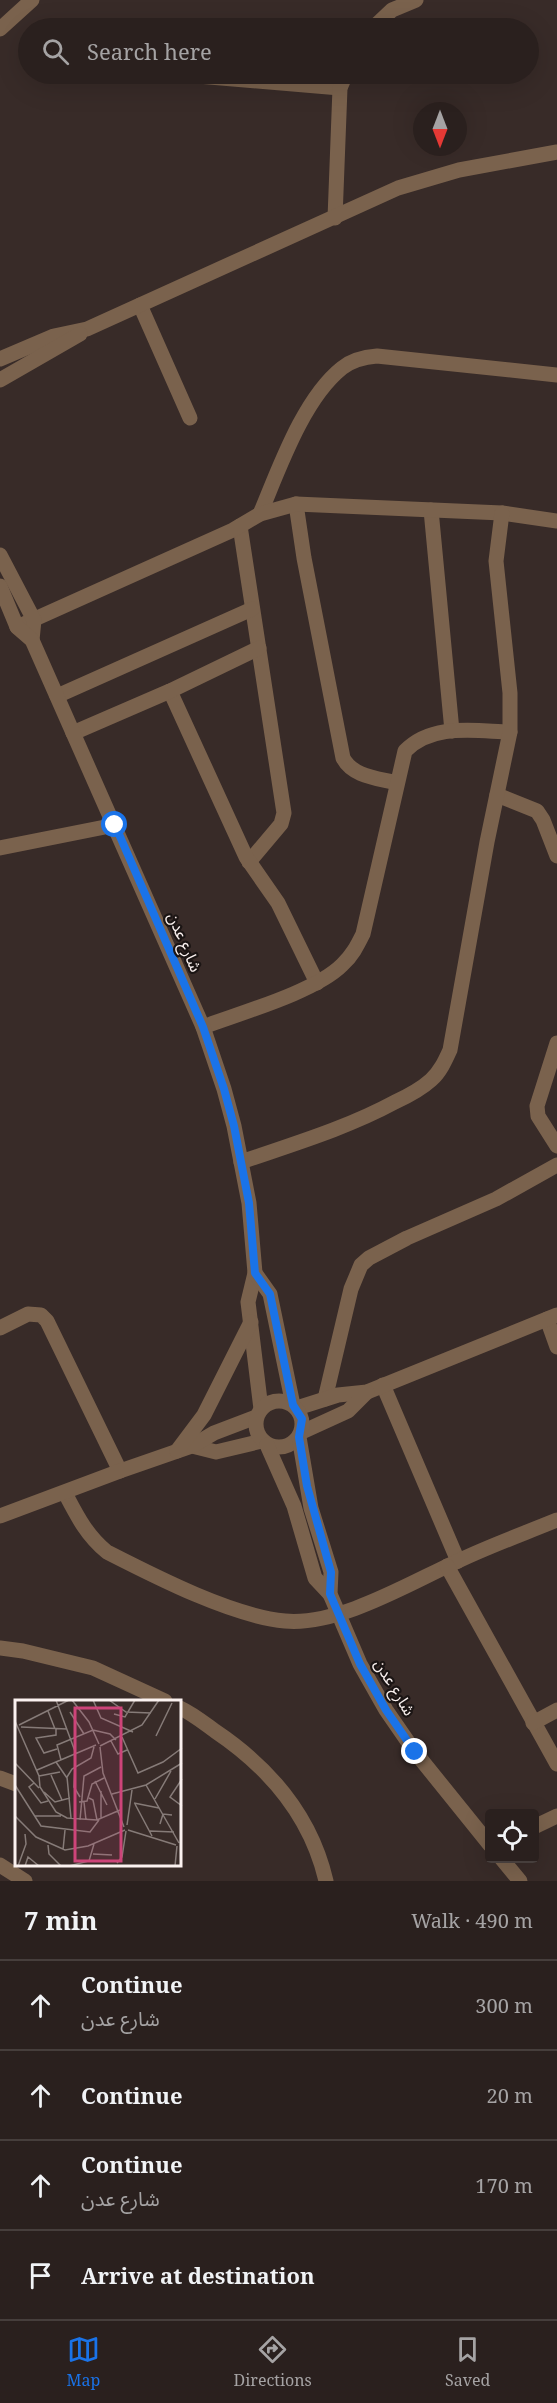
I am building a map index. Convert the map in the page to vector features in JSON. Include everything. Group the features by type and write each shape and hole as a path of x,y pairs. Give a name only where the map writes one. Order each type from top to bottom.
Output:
{"street":[{"path":"0,29 32,0"},
{"path":"384,18 392,10 416,0"},
{"path":"293,84 340,88"},
{"path":"334,218 342,84"},
{"path":"0,359 54,336 87,329 398,188 459,170 557,152"},
{"path":"140,305 190,418"},
{"path":"0,380 87,329"},
{"path":"260,514 292,439 327,382 343,366 361,358 377,356 557,375"},
{"path":"296,504 304,558 343,758 353,772 397,783"},
{"path":"17,627 240,526 260,514 296,504 502,513 557,521"},
{"path":"431,510 452,731"},
{"path":"241,1162 379,1111 420,1089 433,1079 450,1050 510,732 510,693 496,561 502,513"},
{"path":"240,526 284,813 281,824 249,862"},
{"path":"0,555 34,620"},
{"name":"شارع عدن","path":"0,585 17,627 32,640 203,1027 234,1126 249,1203 255,1273 248,1302 258,1413"},
{"path":"57,696 252,609"},
{"name":"شارع عدن","path":"32,640 34,620"},
{"path":"73,733 170,691 259,648"},
{"path":"170,691 249,862 278,903 317,983"},
{"path":"203,1027 317,983 341,967 354,952 363,934 405,751 416,740 427,734 452,731 510,732"},
{"path":"497,795 537,811 543,820 557,856"},
{"path":"0,848 115,825"},
{"path":"557,1042 537,1106 538,1116 557,1146"},
{"path":"324,1399 351,1288 361,1265 369,1258 406,1238 496,1199 557,1165"},
{"name":"شارع عدن","path":"255,1273 270,1294 295,1407"},
{"path":"0,1328 28,1314 41,1315 48,1321 120,1471"},
{"path":"295,1407 338,1395 367,1392 552,1317 557,1347"},
{"path":"184,1449 204,1415 251,1322"},
{"path":"383,1385 452,1564 533,1723 557,1764"},
{"path":"184,1449 216,1452 265,1443 276,1448 285,1447 300,1434 348,1411 367,1392"},
{"path":"0,1516 184,1449 258,1413 270,1402 282,1401 295,1407 302,1419 300,1434"},
{"path":"258,1413 255,1426 265,1443"},
{"name":"شارع عدن","path":"300,1434 311,1508 331,1572 330,1594 338,1616 360,1664 386,1710 415,1752 485,1840"},
{"name":"شارع عدن","path":"265,1443 294,1506 315,1578 330,1594"},
{"path":"65,1493 80,1522 94,1541 107,1552 214,1601 250,1614 284,1621 307,1621 338,1616 452,1564 557,1520"},
{"path":"0,1648 23,1651 93,1668 163,1700"},
{"path":"182,1709 249,1756 273,1778 309,1830 317,1848 326,1881"},
{"path":"533,1723 557,1710"},
{"path":"0,1778 15,1784"},
{"path":"539,1825 557,1816"},
{"path":"505,1863 520,1881"},
{"path":"2,1872 26,1881"}],"route":[{"path":"115,825 203,1027 224,1089 234,1126 249,1203 255,1273 270,1294 293,1405 302,1419 302,1431 299,1437 311,1508 331,1572 330,1594 360,1664 386,1710 415,1752"}]}
